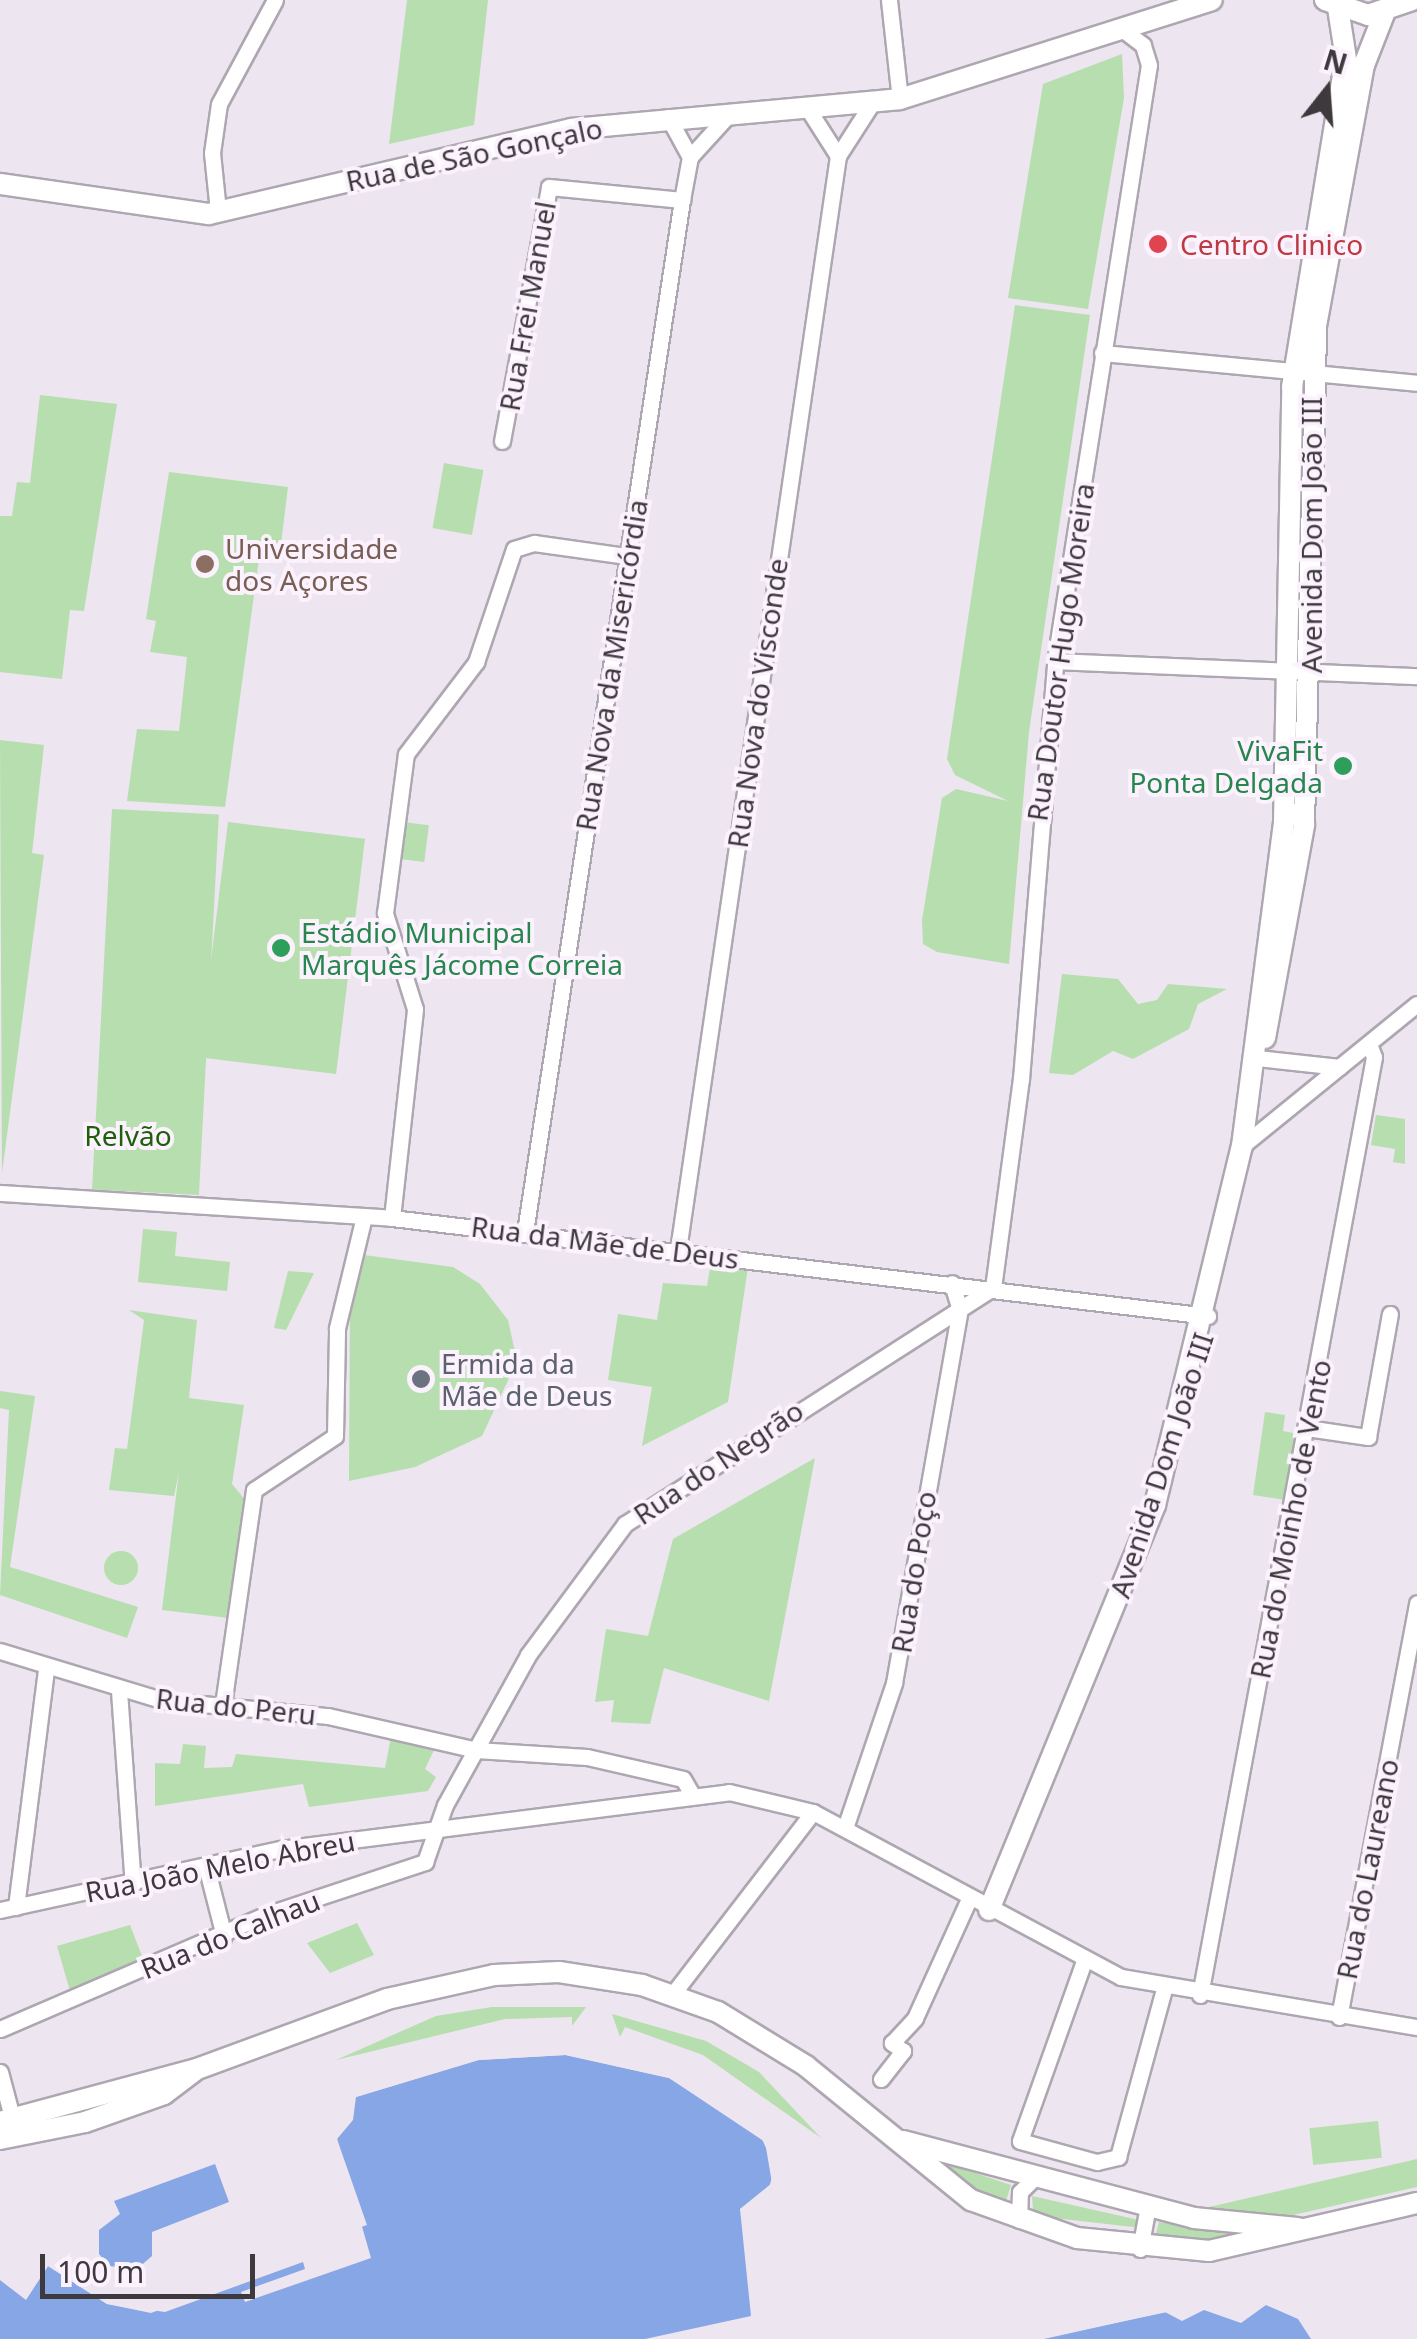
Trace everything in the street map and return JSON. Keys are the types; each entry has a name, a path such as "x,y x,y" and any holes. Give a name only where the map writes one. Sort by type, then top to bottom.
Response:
{"main road":[{"name":"Rua de São Gonçalo","path":"0,184 155,212 218,211 511,141 668,117 900,99 1212,0"},
{"path":"1332,4 1384,14 1412,0"},
{"name":"Rua de São Gonçalo","path":"1122,29 1177,1"},
{"name":"Avenida Dom João III","path":"989,1910 1137,1553 1208,1316 1257,1058 1294,917 1301,671 1302,373 1346,59 1332,4"},
{"name":"Avenida Dom João III","path":"1302,373 1332,222 1384,14"},
{"path":"6,2120 197,2069 387,1998 494,1974 572,1974 672,1995 764,2037 899,2140 928,2172 1019,2220 1140,2250 1243,2247 1300,2228 1417,2203"},
{"path":"9,2139 164,2094 197,2069"},
{"path":"899,2140 1032,2180 1148,2206 1300,2228"}],"street":[{"path":"218,211 212,152 219,104 275,0"},
{"path":"889,0 900,99"},
{"name":"Rua Doutor Hugo Moreira","path":"993,1288 1021,1079 1055,661 1149,65 1122,29"},
{"name":"Rua Nova do Visconde","path":"678,1250 838,156 872,103"},
{"path":"808,109 838,156"},
{"path":"668,117 690,157 730,113"},
{"name":"Rua Nova da Misericórdia","path":"525,1232 690,157"},
{"name":"Rua Frei Manuel","path":"502,440 550,187 682,200"},
{"path":"1102,353 1417,383"},
{"path":"392,1218 415,1009 385,913 406,754 476,662 514,550 534,542 627,556"},
{"path":"1055,661 1417,676"},
{"path":"1242,1146 1417,1004"},
{"name":"Rua do Moinho de Vento","path":"1200,1995 1374,1058 1369,1044"},
{"path":"1257,1058 1340,1067"},
{"name":"Rua da Mãe de Deus","path":"0,1193 392,1218 1208,1316"},
{"path":"223,1705 254,1490 335,1436 337,1328 364,1216"},
{"path":"952,1283 960,1310"},
{"name":"Rua do Negrão","path":"440,1825 528,1655 635,1514 993,1288"},
{"name":"Rua do Poço","path":"845,1828 894,1683 960,1310"},
{"path":"1307,1428 1368,1437 1390,1314"},
{"name":"Rua do Laureano","path":"1339,2017 1417,1603"},
{"name":"Rua do Peru","path":"0,1651 119,1691 328,1716 476,1750 587,1758 683,1779 691,1792"},
{"path":"8,1909 46,1669"},
{"path":"119,1691 133,1884"},
{"path":"691,1792 768,1797 813,1812 1084,1960 1164,1989 1417,2027"},
{"name":"Rua João Melo Abreu","path":"8,1909 206,1866 440,1825 691,1792"},
{"path":"672,1995 813,1812"},
{"name":"Rua do Calhau","path":"0,2028 224,1936 410,1871 425,1862 440,1825"},
{"path":"206,1866 224,1936"},
{"path":"881,2079 903,2051 892,2042 915,2018 969,1899"},
{"path":"1084,1960 1020,2141 1097,2162 1118,2157 1164,1989"},
{"path":"0,2072 6,2120"},
{"path":"1019,2220 1020,2192 1032,2180"},
{"path":"1140,2250 1148,2206"}],"green space":[{"path":"407,0 488,0 474,125 389,144"},
{"path":"1122,54 1124,98 1088,309 1008,298 1043,84"},
{"path":"1015,305 1090,315 1029,732 1009,964 937,952 923,944 922,920 942,798 956,789 1008,801 955,775 947,759"},
{"path":"40,395 117,404 84,611 70,610 62,679 0,672 0,516 12,516 17,482 30,483"},
{"path":"444,463 483,470 472,535 433,528"},
{"path":"169,472 288,487 281,544 260,551 225,807 127,801 137,729 179,731 187,657 150,652 156,621 146,619"},
{"path":"0,740 44,745 32,853 44,855 2,1173"},
{"name":"Relvão","path":"112,809 219,815 199,1195 92,1189"},
{"name":"Estádio Municipal Marquês Jácome Correia","path":"228,822 365,839 336,1074 199,1057"},
{"path":"403,822 429,825 424,862 398,859"},
{"path":"1062,974 1118,979 1138,1004 1157,1000 1168,984 1227,989 1198,1004 1189,1029 1133,1059 1113,1051 1073,1075 1049,1073"},
{"path":"1376,1115 1405,1119 1405,1164 1393,1162 1395,1149 1371,1145"},
{"path":"143,1229 177,1232 175,1256 230,1262 227,1291 138,1282"},
{"path":"364,1255 453,1267 480,1284 508,1320 517,1361 482,1436 415,1467 349,1481 350,1303"},
{"path":"711,1262 748,1267 728,1402 642,1446 652,1387 608,1380 618,1314 657,1320 663,1283 707,1286"},
{"path":"288,1271 314,1273 286,1330 274,1328"},
{"path":"129,1310 197,1320 189,1398 244,1405 232,1484 247,1502 229,1618 162,1610 179,1472 174,1496 109,1490 115,1448 127,1449 144,1320"},
{"path":"0,1391 35,1396 10,1567 138,1607 127,1638 0,1595 9,1410 0,1408"},
{"path":"1265,1412 1285,1415 1283,1431 1298,1434 1286,1500 1253,1495"},
{"path":"815,1458 769,1701 664,1668 650,1724 611,1722 614,1700 595,1702 606,1629 648,1636 673,1539"},
{"path":"121,1551 133,1556 138,1568 133,1580 121,1585 109,1580 104,1568 109,1556"},
{"path":"391,1737 436,1746 425,1769 436,1777 428,1791 309,1807 303,1784 155,1806 155,1763 180,1764 183,1744 206,1746 204,1768 232,1767 236,1754 385,1768"},
{"path":"357,1923 374,1955 330,1973 307,1943"},
{"path":"130,1925 144,1961 70,1991 57,1946"},
{"path":"492,2007 586,2007 572,2026 572,2017 505,2019 336,2060 436,2016"},
{"path":"612,2014 706,2041 759,2072 821,2138 703,2055 625,2027 620,2037"},
{"path":"1378,2121 1382,2158 1313,2165 1309,2128"},
{"path":"1417,2159 1417,2187 1284,2217 1205,2215 1028,2164 1205,2208"},
{"path":"942,2162 1011,2185 1004,2207 942,2174"},
{"path":"1032,2196 1139,2220 1142,2228 1054,2218 1033,2210"},
{"path":"1159,2222 1229,2234 1229,2242 1153,2245"}],"water":[{"path":"566,2055 669,2078 765,2142 772,2183 740,2209 751,2316 645,2339 0,2339 0,2280 26,2299 48,2266 107,2304 165,2312 303,2262 305,2269 241,2292 245,2302 371,2258 337,2139 356,2097 479,2060"},
{"path":"215,2164 229,2202 152,2232 152,2256 137,2269 109,2266 99,2254 99,2230 120,2214 114,2201"},
{"path":"1266,2305 1298,2319 1311,2339 1044,2339 1165,2312 1182,2321 1204,2310 1241,2323"}],"pier":[{"path":"566,2050 671,2075 723,2101 764,2132 778,2157 779,2176 766,2200 745,2212 751,2244 740,2209 768,2191 775,2167 760,2135 669,2078 565,2055 478,2060 356,2097 353,2120 337,2139 367,2225 361,2227 332,2139 352,2093 478,2055"},
{"path":"301,2257 151,2313 107,2304 48,2266 26,2300 0,2280 25,2293 49,2261 109,2300 151,2308"},
{"path":"1164,2307 1172,2311 1039,2339 1043,2334"}],"place":[{"name":"Centro Clinico","path":"1158,244"},
{"name":"Universidade dos Açores","path":"205,564"},
{"name":"VivaFit Ponta Delgada","path":"1343,766"},
{"name":"Estádio Municipal Marquês Jácome Correia","path":"281,948"},
{"name":"Ermida da Mãe de Deus","path":"421,1379"}]}
